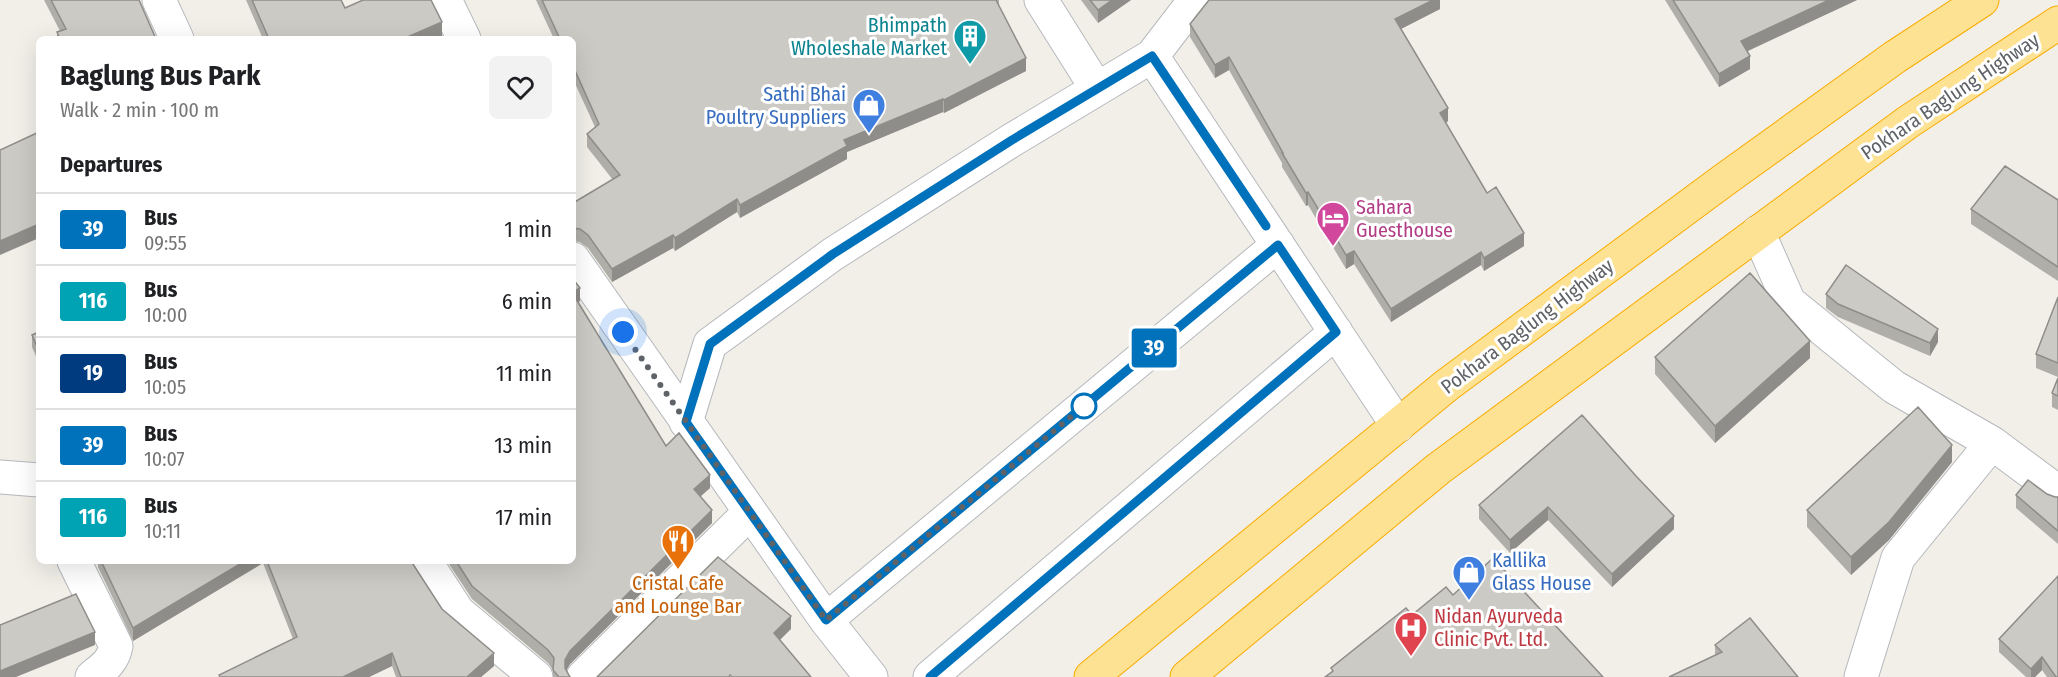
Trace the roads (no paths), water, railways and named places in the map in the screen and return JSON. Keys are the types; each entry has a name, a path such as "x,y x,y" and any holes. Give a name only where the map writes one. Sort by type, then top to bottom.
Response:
{"highway":[{"name":"Pokhara Baglung Highway","path":"1091,677 1448,385 1724,180 1895,57 1982,0"},
{"name":"Pokhara Baglung Highway","path":"1187,677 1438,469 1908,122 2058,23"}],"street":[{"path":"159,0 176,36"},
{"path":"445,0 463,36"},
{"path":"1041,0 1097,89"},
{"path":"686,422 710,344 833,254 1012,140 1152,56 1195,0"},
{"path":"1152,56 1398,426"},
{"path":"1758,232 1789,302 1894,387 1992,443 2058,492"},
{"path":"826,620 1278,245"},
{"path":"576,263 826,620 871,677"},
{"path":"930,677 1336,332"},
{"path":"1861,677 1898,558 1992,443"},
{"path":"0,477 36,483"},
{"path":"583,677 750,512"},
{"path":"75,564 116,646 109,664 92,677"},
{"path":"427,564 458,612 536,677"}],"place":[{"name":"Bhimpath Wholeshale Market","path":"970,65"},
{"name":"Sathi Bhai Poultry Suppliers","path":"869,134"},
{"name":"Sahara Guesthouse","path":"1333,247"},
{"name":"Cristal Cafe and Lounge Bar","path":"678,570"},
{"name":"Kallika Glass House","path":"1469,601"},
{"name":"Nidan Ayurveda Clinic Pvt. Ltd.","path":"1411,657"}]}
